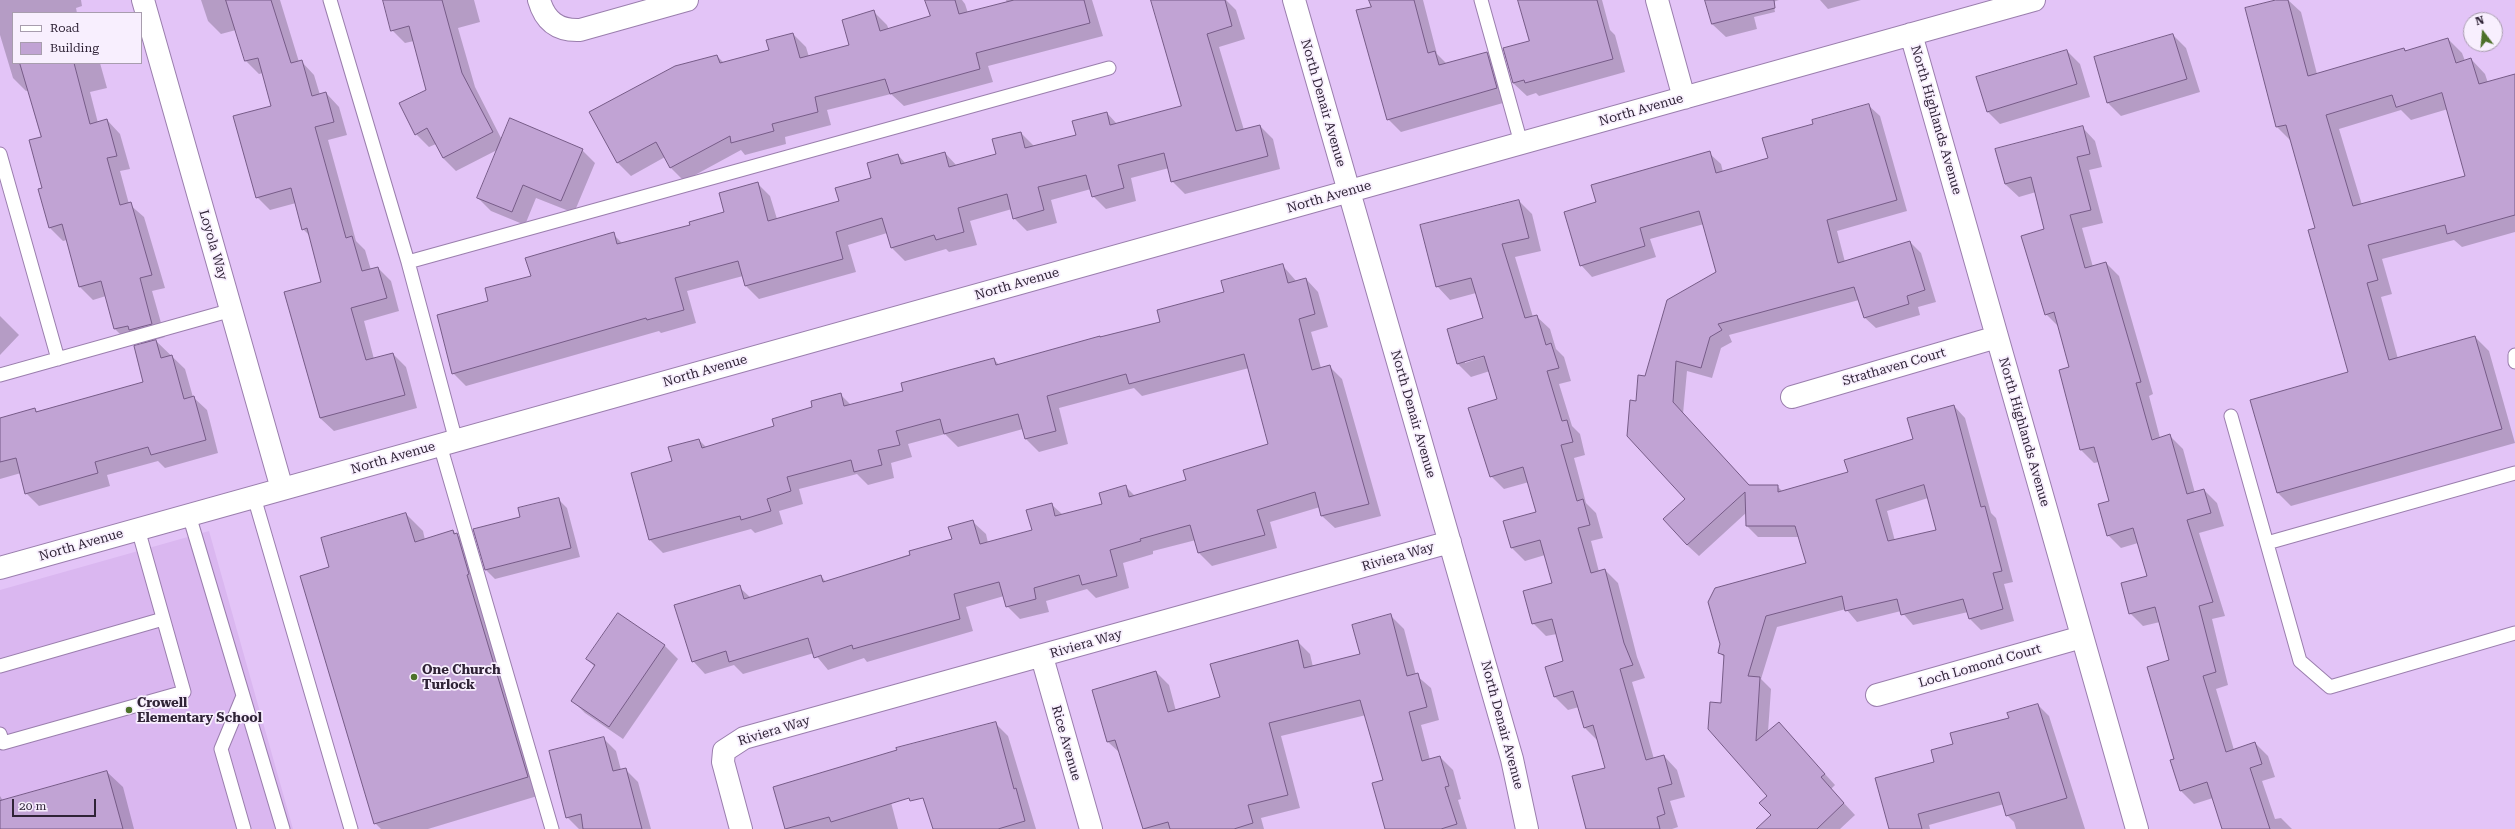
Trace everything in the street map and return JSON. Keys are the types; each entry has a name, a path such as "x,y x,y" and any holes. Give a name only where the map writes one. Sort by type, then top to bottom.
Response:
{"street":[{"name":"Loyola Way","path":"143,0 282,489"},
{"path":"539,0 547,18 556,26 569,30 580,30 687,0"},
{"name":"North Denair Avenue","path":"1294,0 1512,759 1527,829"},
{"path":"1656,0 1684,98"},
{"name":"North Avenue","path":"0,568 2034,0"},
{"name":"North Highlands Avenue","path":"1912,34 2137,829"},
{"name":"Strathaven Court","path":"1792,397 1997,338"},
{"name":"Riviera Way","path":"741,829 723,762 724,751 744,738 1042,657 1450,542"},
{"name":"Loch Lomond Court","path":"1878,695 2082,638"},
{"name":"Rice Avenue","path":"1042,657 1091,829"}],"lane":[{"path":"330,0 408,262 448,443 552,829"},
{"path":"1481,0 1521,143"},
{"path":"408,262 1109,68"},
{"path":"0,154 58,359"},
{"path":"0,375 232,310"},
{"path":"2515,355 2515,362"},
{"path":"2231,416 2300,661 2330,687 2515,633"},
{"path":"2267,543 2515,473"},
{"path":"254,497 351,829"},
{"path":"189,515 283,829"},
{"path":"0,734 2,743 184,692 138,529"},
{"path":"0,666 163,619"},
{"path":"243,696 221,749 244,829"}],"shaded area":[{"name":"Crowell Elementary School","path":"209,531 293,829 0,829 0,590"}],"building":[{"path":"226,0 271,0 291,63 302,60 312,96 326,92 334,122 315,127 346,238 352,236 362,271 378,267 387,298 351,308 366,360 393,353 405,395 320,418 284,292 321,282 307,228 302,230 291,188 256,198 233,116 271,106 258,58 245,61"},
{"path":"383,0 442,0 462,73 493,132 443,158 427,128 415,135 399,103 426,90 409,26 391,31"},
{"path":"925,0 955,0 959,14 1014,0 1084,0 1090,23 976,53 980,69 890,94 885,79 815,97 818,112 772,124 774,131 731,143 730,136 670,168 656,142 617,163 589,112 675,66 717,55 720,63 769,50 766,40 793,33 800,58 849,45 842,20 874,10 880,31 930,16"},
{"path":"1151,0 1225,0 1232,26 1207,34 1236,131 1260,125 1268,156 1171,182 1164,153 1118,165 1124,188 1092,197 1086,175 1038,187 1044,210 1013,219 1007,194 958,208 964,232 936,240 934,235 891,248 882,218 836,232 843,259 745,286 738,261 675,278 684,310 647,320 646,318 452,374 437,315 488,301 485,288 531,276 525,258 614,232 617,244 690,225 689,222 724,212 719,193 758,182 768,221 839,201 835,188 871,178 867,163 898,154 901,164 945,152 949,167 996,154 992,139 1021,132 1025,148 1076,135 1072,121 1107,112 1110,125 1181,106"},
{"path":"1369,0 1414,0 1428,53 1435,51 1439,65 1487,52 1497,88 1387,120 1356,10 1371,7"},
{"path":"1518,0 1597,0 1613,59 1525,83 1524,80 1513,83 1503,48 1529,41"},
{"path":"1705,0 1774,0 1775,8 1712,24"},
{"path":"2276,0 2288,0 2308,76 2404,48 2405,51 2448,38 2456,63 2471,58 2479,84 2515,74 2515,215 2447,234 2445,225 2368,245 2378,280 2367,283 2389,360 2475,336 2502,429 2277,493 2250,400 2348,372 2308,230 2315,228 2286,125 2276,127 2245,8","holes":["2442,93 2465,176 2353,206 2326,115 2392,95 2396,107"]},
{"path":"2173,34 2187,79 2107,103 2094,57"},
{"path":"2067,50 2077,84 1987,112 1976,77"},
{"path":"20,64 74,64 90,124 107,119 117,156 107,158 120,205 131,202 152,275 140,278 152,324 129,330 128,326 114,329 101,281 79,287 62,224 49,228 38,189 42,188 29,140 41,137"},
{"path":"1869,104 1897,200 1827,220 1838,263 1910,241 1925,290 1907,296 1909,304 1864,318 1854,287 1718,324 1722,330 1710,337 1701,368 1676,361 1673,402 1749,485 1778,485 1778,492 1848,472 1844,460 1913,439 1907,418 1954,405 1981,507 1985,506 2002,571 1993,573 2003,609 1969,619 1963,599 1901,615 1897,599 1845,611 1842,596 1766,616 1748,676 1760,677 1756,741 1779,722 1825,774 1821,777 1844,803 1817,829 1756,829 1771,815 1759,803 1767,796 1708,729 1710,702 1721,703 1724,655 1718,653 1720,644 1708,602 1715,588 1806,563 1795,526 1746,526 1745,492 1687,545 1663,519 1685,499 1627,436 1630,400 1636,401 1638,375 1645,376 1667,300 1716,272 1699,211 1640,228 1645,246 1580,266 1564,212 1596,202 1591,185 1710,151 1716,173 1768,158 1762,138 1813,124 1812,120","holes":["1924,485 1936,530 1888,541 1876,500"]},
{"path":"510,118 583,149 561,201 523,185 512,212 477,198"},
{"path":"2083,126 2090,154 2077,157 2091,210 2070,215 2085,268 2106,262 2141,382 2136,383 2152,440 2170,434 2187,494 2204,489 2211,513 2187,520 2213,602 2199,606 2216,672 2203,676 2226,752 2255,742 2262,764 2250,768 2270,829 2222,829 2207,782 2180,791 2170,760 2174,759 2147,667 2169,660 2155,607 2129,614 2121,583 2147,576 2133,528 2107,536 2098,504 2109,501 2094,447 2080,450 2059,370 2069,367 2054,312 2045,315 2021,236 2044,229 2031,177 2005,184 1995,149"},
{"path":"1519,200 1529,238 1502,244 1525,318 1537,315 1546,345 1551,343 1559,368 1547,371 1562,421 1567,420 1573,442 1561,445 1577,501 1583,499 1590,525 1578,528 1591,573 1605,569 1624,643 1633,665 1620,669 1646,760 1664,755 1672,784 1658,788 1665,814 1657,817 1660,829 1586,829 1572,776 1605,768 1593,725 1584,728 1573,691 1554,697 1545,667 1563,661 1552,619 1532,624 1523,591 1552,583 1540,540 1511,548 1503,521 1536,512 1523,467 1490,477 1468,408 1497,399 1484,356 1457,364 1447,329 1483,318 1471,278 1436,287 1420,225"},
{"path":"1283,264 1288,283 1306,278 1315,314 1299,319 1312,370 1330,365 1369,504 1321,516 1315,492 1257,510 1265,535 1198,553 1190,525 1140,539 1141,541 1110,550 1117,576 1082,585 1079,575 1034,588 1036,599 1006,607 999,582 954,594 960,619 853,649 852,645 814,658 808,638 729,662 726,651 692,662 674,605 740,585 744,599 821,575 823,582 910,555 909,551 952,539 948,527 973,520 980,544 1032,530 1026,510 1052,503 1055,516 1102,504 1099,493 1126,485 1129,497 1186,480 1183,470 1268,444 1244,354 1129,384 1126,374 1047,396 1056,431 1025,439 1018,414 944,434 940,419 896,431 900,445 878,450 882,465 854,472 851,460 787,477 791,491 767,499 771,511 741,520 740,516 649,540 631,473 672,461 668,447 699,439 702,448 774,426 772,419 812,407 811,401 841,393 844,406 903,391 901,383 994,358 996,365 1100,336 1160,322 1157,310 1224,292 1221,281"},
{"path":"156,340 161,358 172,355 184,399 194,396 206,440 151,455 148,447 95,462 98,473 25,494 16,458 0,462 0,418 35,408 36,412 143,382 134,346"},
{"path":"559,498 571,548 485,570 473,529 520,517 518,508"},
{"name":"One Church Turlock","path":"406,513 415,542 453,530 454,534 457,533 469,574 467,575 528,777 374,824 300,576 329,567 321,538"},
{"path":"618,613 665,645 609,727 571,701 595,665 586,659"},
{"path":"1391,614 1407,676 1418,673 1427,707 1409,712 1422,761 1440,756 1449,786 1445,787 1457,824 1441,829 1385,829 1372,783 1383,780 1360,700 1269,723 1288,795 1248,805 1253,823 1234,829 1170,829 1168,822 1143,829 1115,740 1107,742 1092,690 1156,671 1168,712 1220,697 1210,664 1298,640 1304,668 1360,654 1352,625"},
{"path":"2038,704 2067,798 2006,816 1999,792 1918,814 1922,829 1889,829 1875,778 1934,762 1931,750 1953,744 1950,733 2009,718 2007,713"},
{"path":"996,722 1014,789 1016,788 1025,821 998,829 933,829 923,798 910,801 909,798 831,822 829,817 785,829 773,787 897,750 896,748"},
{"path":"604,737 613,771 626,768 642,829 583,829 581,814 566,818 549,751"},
{"path":"107,771 123,829 0,829 0,801"}],"place":[{"name":"One Church Turlock","path":"414,677"},
{"name":"Crowell Elementary School","path":"129,710"}]}
